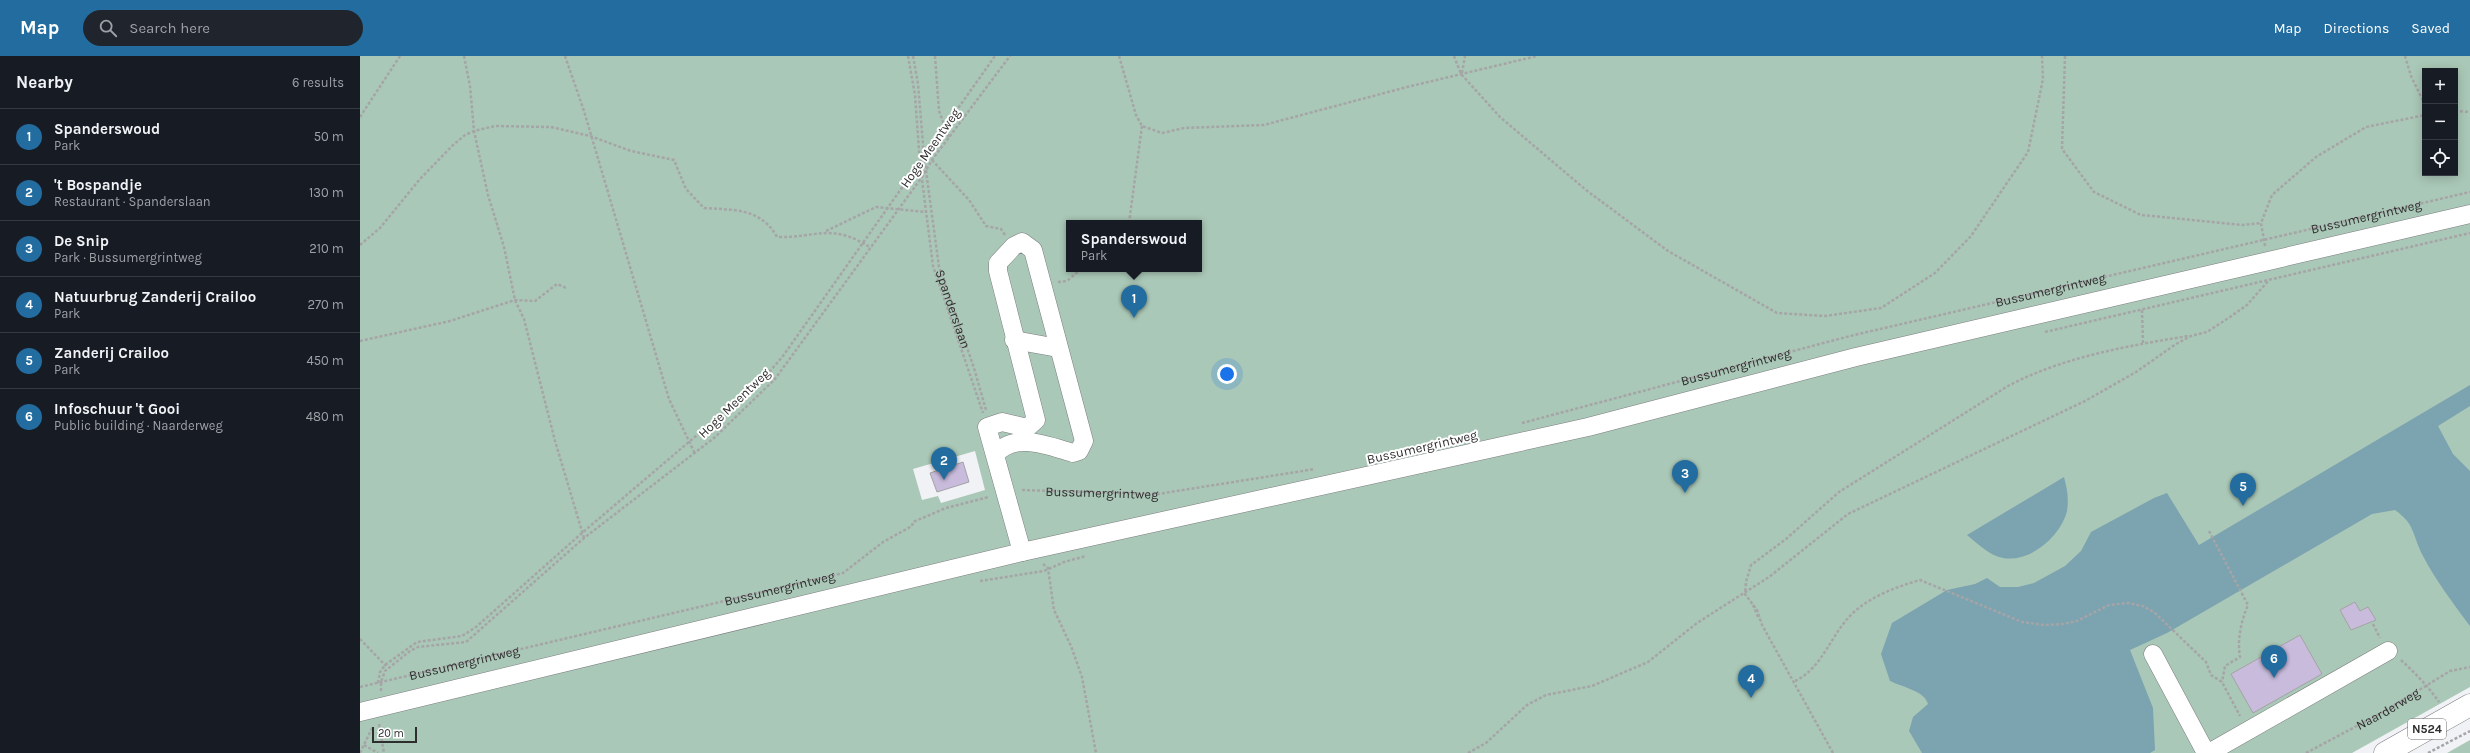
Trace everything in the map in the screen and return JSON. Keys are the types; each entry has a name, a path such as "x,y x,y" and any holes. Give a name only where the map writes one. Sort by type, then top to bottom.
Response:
{"main road":[{"name":"N524","path":"2384,753 2470,705"}],"street":[{"name":"Bussumergrintweg","path":"360,712 1022,552 1588,428 1856,357 2470,214"},
{"path":"995,455 1002,446 1010,443 1035,442 1073,453 1082,447 1084,441 1033,250 1022,242 1014,246 998,263 998,271 1014,340 1036,420 1027,428 1002,422 989,426 995,455 1022,552"},
{"path":"1014,340 1058,348"},
{"path":"2213,753 2214,750 2246,730 2388,651"},
{"path":"2152,654 2206,753"}],"path":[{"path":"360,117 400,56"},
{"path":"464,56 470,86 474,131 515,300 524,319 555,442 584,538"},
{"path":"565,56 669,400 695,454"},
{"path":"908,56 915,95 920,164 933,266 989,426"},
{"name":"Spanderslaan","path":"913,56 918,84 924,156 939,267 974,368 989,426"},
{"path":"935,56 939,111 949,138"},
{"path":"378,683 380,672 385,665 417,642 462,636 476,627 582,532 764,378 783,356 995,56"},
{"name":"Hoge Meentweg","path":"385,665 389,668 418,647 466,642 483,629 584,538 695,454 775,379 922,177 932,160 1010,56"},
{"path":"1119,56 1136,115 1142,126 1129,220"},
{"path":"1454,56 1461,74 1500,117 1586,190 1668,251 1777,313 1825,316 1881,308 1935,273 1971,236 2028,152 2043,79 2042,56"},
{"path":"1461,74 1465,56"},
{"path":"1142,126 1162,133 1184,128 1264,125 1537,56"},
{"path":"2065,56 2062,149 2094,192 2141,215 2183,217 2243,225 2261,223"},
{"path":"2405,56 2411,76 2425,104"},
{"path":"2458,111 2470,112"},
{"path":"2265,241 2261,223 2272,195 2316,157 2366,127 2422,116"},
{"path":"360,244 380,228 420,179 452,146 465,135 474,131 495,126 551,127 590,136 631,151 674,160 686,189 704,208 742,210 770,223 777,237 792,237 826,231 876,207 926,212"},
{"path":"932,160 969,200 986,226 1000,229 1014,246"},
{"name":"Bussumergrintweg","path":"1515,425 1850,336 2265,241 2470,192"},
{"path":"826,231 854,237 871,248"},
{"path":"1041,283 1067,281 1078,272"},
{"path":"1833,753 1795,681 1745,594 1746,582 1751,565 1786,539 1839,492 2008,386 2030,374 2124,346 2191,336 2207,332 2246,305 2270,280"},
{"path":"360,342 450,321 515,300 535,301 558,284 566,288"},
{"path":"2142,310 2143,343"},
{"path":"1468,753 1486,743 1527,705 1546,695 1592,686 1648,662 1697,623 1745,594 1769,577 1848,514 2085,401 2136,372 2176,344 2191,336"},
{"name":"Bussumergrintweg","path":"360,687 843,573 883,542 912,526 913,522 946,508 1005,492 1021,490 1158,494 1323,468"},
{"path":"2209,531 2248,605 2244,615 2238,645 2240,657 2225,666 2222,682"},
{"path":"1048,568 1054,610 1071,646 1082,677 1096,753"},
{"path":"1795,681 1806,676 1814,668 1822,653 1853,613 1872,599 1920,580 2022,622 2044,625 2063,624 2077,621 2109,605 2128,603 2143,606 2156,614 2175,634 2206,662 2211,675 2222,682 2246,730"},
{"path":"2373,624 2388,651 2428,685 2448,717"},
{"path":"360,639 385,665"},
{"name":"Naarderweg","path":"2306,753 2450,672 2470,667"},
{"path":"378,720 384,753"},
{"path":"2428,753 2470,731"},
{"path":"360,753 364,745 378,753"}],"green space":[{"path":"360,56 2470,56 2470,687 2352,753 360,753","holes":["975,451 985,490 941,503 938,496 922,500 913,469"]},
{"path":"2470,740 2470,753 2447,753"}],"water":[{"path":"2470,385 2470,406 2438,426 2453,454 2470,471 2470,626 2433,574 2423,556 2413,531 2402,515 2395,510 2372,514 2167,633 2130,650 2153,708 2155,750 2150,753 1922,753 1909,731 1913,717 1928,704 1926,700 1918,693 1890,681 1881,654 1892,623 1947,590 1975,584 1987,578 2000,587 2018,587 2034,583 2065,566 2081,551 2091,532 2154,498 2167,493 2199,545"},
{"path":"2064,477 2068,502 2064,520 2051,538 2034,552 2013,558 1998,557 1984,549 1967,535"}],"building":[{"path":"963,462 969,482 937,492 930,473"},
{"path":"2355,602 2360,611 2368,607 2376,620 2351,630 2340,610"},
{"path":"2300,635 2322,674 2253,713 2231,674"}],"place":[{"name":"Spanderswoud","path":"1134,318"},
{"name":"'t Bospandje","path":"944,480"},
{"name":"De Snip","path":"1685,493"},
{"name":"Zanderij Crailoo","path":"2243,506"},
{"name":"Infoschuur 't Gooi","path":"2274,678"},
{"name":"Natuurbrug Zanderij Crailoo","path":"1751,698"}]}
